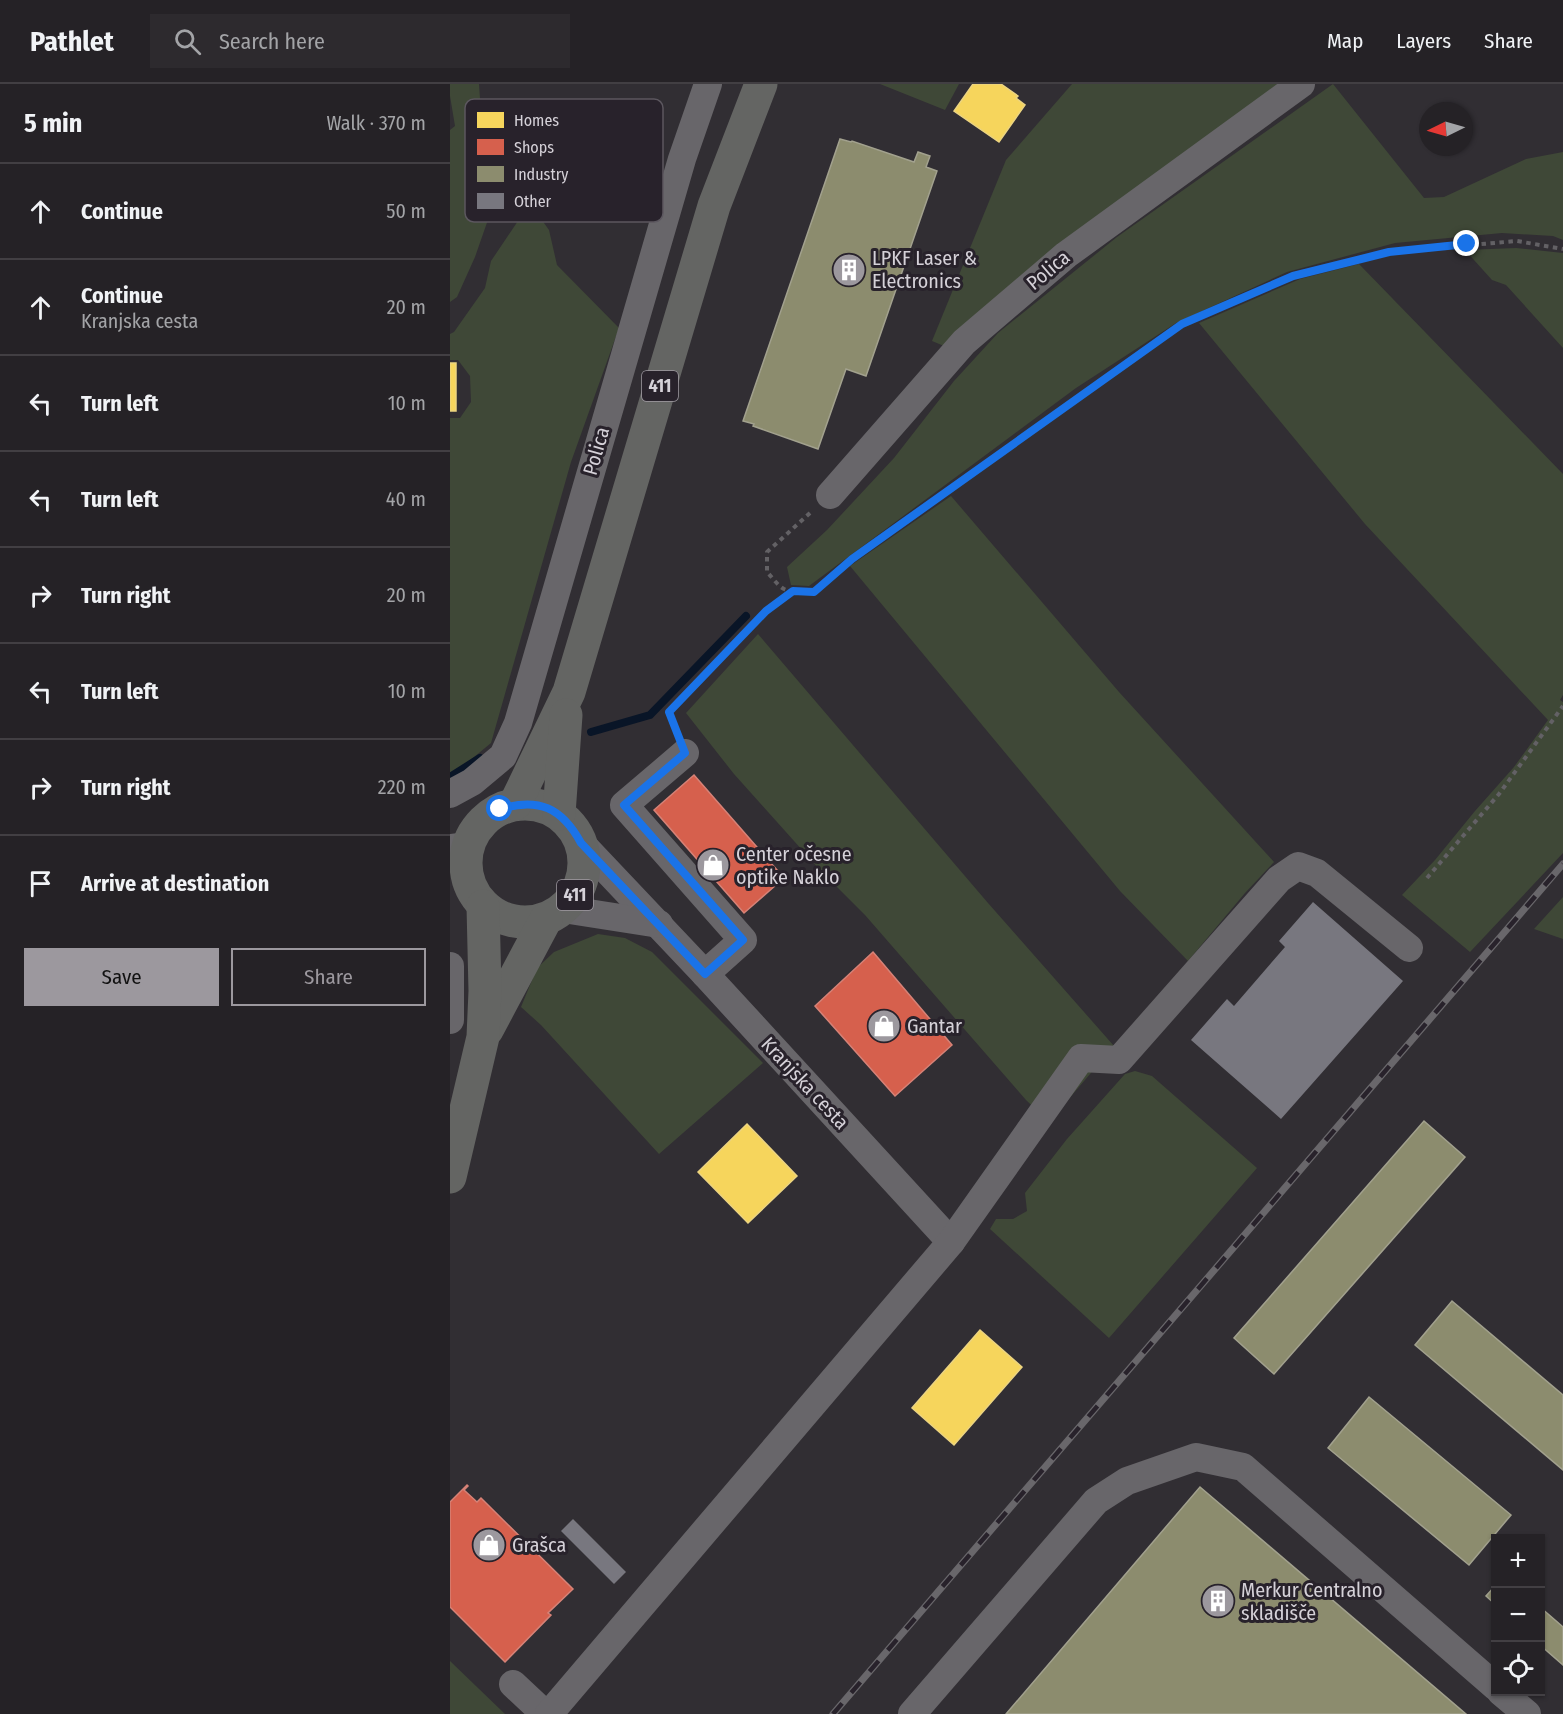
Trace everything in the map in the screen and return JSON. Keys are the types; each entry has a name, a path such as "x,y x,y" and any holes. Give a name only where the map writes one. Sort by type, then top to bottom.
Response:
{"main road":[{"name":"411","path":"554,914 530,923 513,922 496,916 483,906 473,893 459,847 485,818 500,809 515,804 568,692 714,206 761,84"},
{"name":"411","path":"559,814 568,692"},
{"path":"515,804 538,805 559,814 572,827 581,843"},
{"name":"411","path":"483,1037 554,914 580,886 584,872 581,843"},
{"name":"411","path":"450,1177 483,1037 485,991 483,906"}],"street":[{"name":"Polica","path":"450,794 472,782 503,756 518,723 682,159 708,84"},
{"name":"Polica","path":"830,495 964,342 1066,255 1301,84"},
{"path":"685,753 624,805 743,940 705,974"},
{"name":"Kranjska cesta","path":"581,843 705,974 951,1242"},
{"path":"513,1684 547,1714 951,1242 1082,1058 1119,1060 1279,879 1298,866 1317,873 1409,948"},
{"path":"554,914 658,924"},
{"path":"450,966 450,1020"},
{"path":"912,1714 1096,1501 1127,1481 1196,1457 1243,1467 1491,1683"},
{"path":"1506,1696 1527,1714"}],"path":[{"path":"830,495 767,552 767,572 782,588 814,592 852,559 1182,324 1293,276 1389,252 1517,241 1563,249"},
{"path":"685,753 669,712 766,611 793,591"},
{"path":"1426,878 1499,794 1563,706"}],"green space":[{"path":"450,84 479,84 480,99 465,99 465,222 487,222 457,297 450,302 450,130 455,126"},
{"path":"880,84 959,84 945,110"},
{"path":"1072,84 1279,84 944,346 932,341 1006,160"},
{"path":"1333,84 1424,198 1444,197 1526,159 1563,152 1563,240 1553,236 1502,233 1395,243 1287,272 1176,323 1076,388 809,586 791,585 787,567 827,530 894,458 954,381 998,333 1117,237"},
{"path":"517,222 543,222 549,230 557,265 619,328 571,462 491,743 450,777 450,418 460,418 471,402 470,376 458,360 450,360 450,334 454,332 485,288 491,261"},
{"path":"1516,248 1563,253 1563,348 1506,285 1492,280 1465,250"},
{"path":"1359,264 1563,474 1563,695 1560,700 1563,702 1563,853 1470,952 1402,895 1514,767 1548,720 1365,524 1199,323 1300,279"},
{"path":"951,496 1119,692 1274,862 1188,961 1120,891 850,566"},
{"path":"758,634 988,903 1114,1046 1049,1122 1026,1100 865,915 820,870 734,774 686,713"},
{"path":"1563,897 1563,939 1534,929"},
{"path":"598,934 625,938 652,952 763,1063 659,1154 541,1025 521,1007 537,968 554,952"},
{"path":"1135,1071 1152,1076 1257,1168 1109,1338 990,1229 996,1219 1013,1219 1027,1211 1025,1193 1067,1139 1125,1074"},
{"path":"450,1661 505,1714 450,1714"}],"building: Homes":[{"path":"973,84 1001,84 1018,96 1016,98 1025,105 999,142 954,111"},
{"path":"450,363 456,363 456,411 450,411"},
{"path":"747,1124 797,1176 748,1223 698,1172"},
{"path":"980,1330 1022,1367 954,1445 912,1408"}],"building: Shops":[{"path":"694,775 784,878 744,913 654,810"},
{"name":"Gantar","path":"873,952 952,1045 895,1096 815,1006"},
{"name":"Grašca","path":"467,1485 464,1490 477,1502 481,1498 573,1589 548,1613 551,1615 505,1662 450,1607 450,1502"}],"building: Industry":[{"name":"LPKF Laser & Electronics","path":"840,139 914,162 918,152 930,156 926,167 937,171 866,376 846,369 818,449 743,421"},
{"path":"1424,1121 1465,1157 1274,1374 1234,1338"},
{"path":"1452,1301 1563,1395 1563,1470 1415,1345"},
{"path":"1369,1397 1511,1515 1495,1534 1491,1534 1491,1539 1469,1565 1328,1448"},
{"name":"Merkur Centralno skladišče","path":"1200,1487 1466,1714 1006,1714"},
{"path":"1491,1590 1491,1600 1486,1596"},
{"path":"1545,1611 1563,1627 1563,1665 1545,1649"}],"building: Other":[{"path":"1313,902 1403,981 1281,1119 1191,1040 1227,999 1234,1006 1285,947 1279,941"},
{"path":"573,1519 626,1572 614,1584 561,1531"}],"waterway":[{"path":"591,732 650,715 746,616"},
{"path":"450,777 480,758"}],"railway":[{"path":"833,1714 1563,864"}],"place":[{"name":"LPKF Laser & Electronics","path":"849,270"},
{"name":"Center očesne optike Naklo","path":"713,865"},
{"name":"Gantar","path":"884,1026"},
{"name":"Grašca","path":"489,1545"},
{"name":"Merkur Centralno skladišče","path":"1218,1601"}],"route":[{"path":"500,809 515,804 538,805 559,814 572,827 581,843 705,974 743,940 624,805 685,753 669,712 766,611 793,591 814,592 852,559 1182,324 1293,276 1389,252 1467,244"}]}
